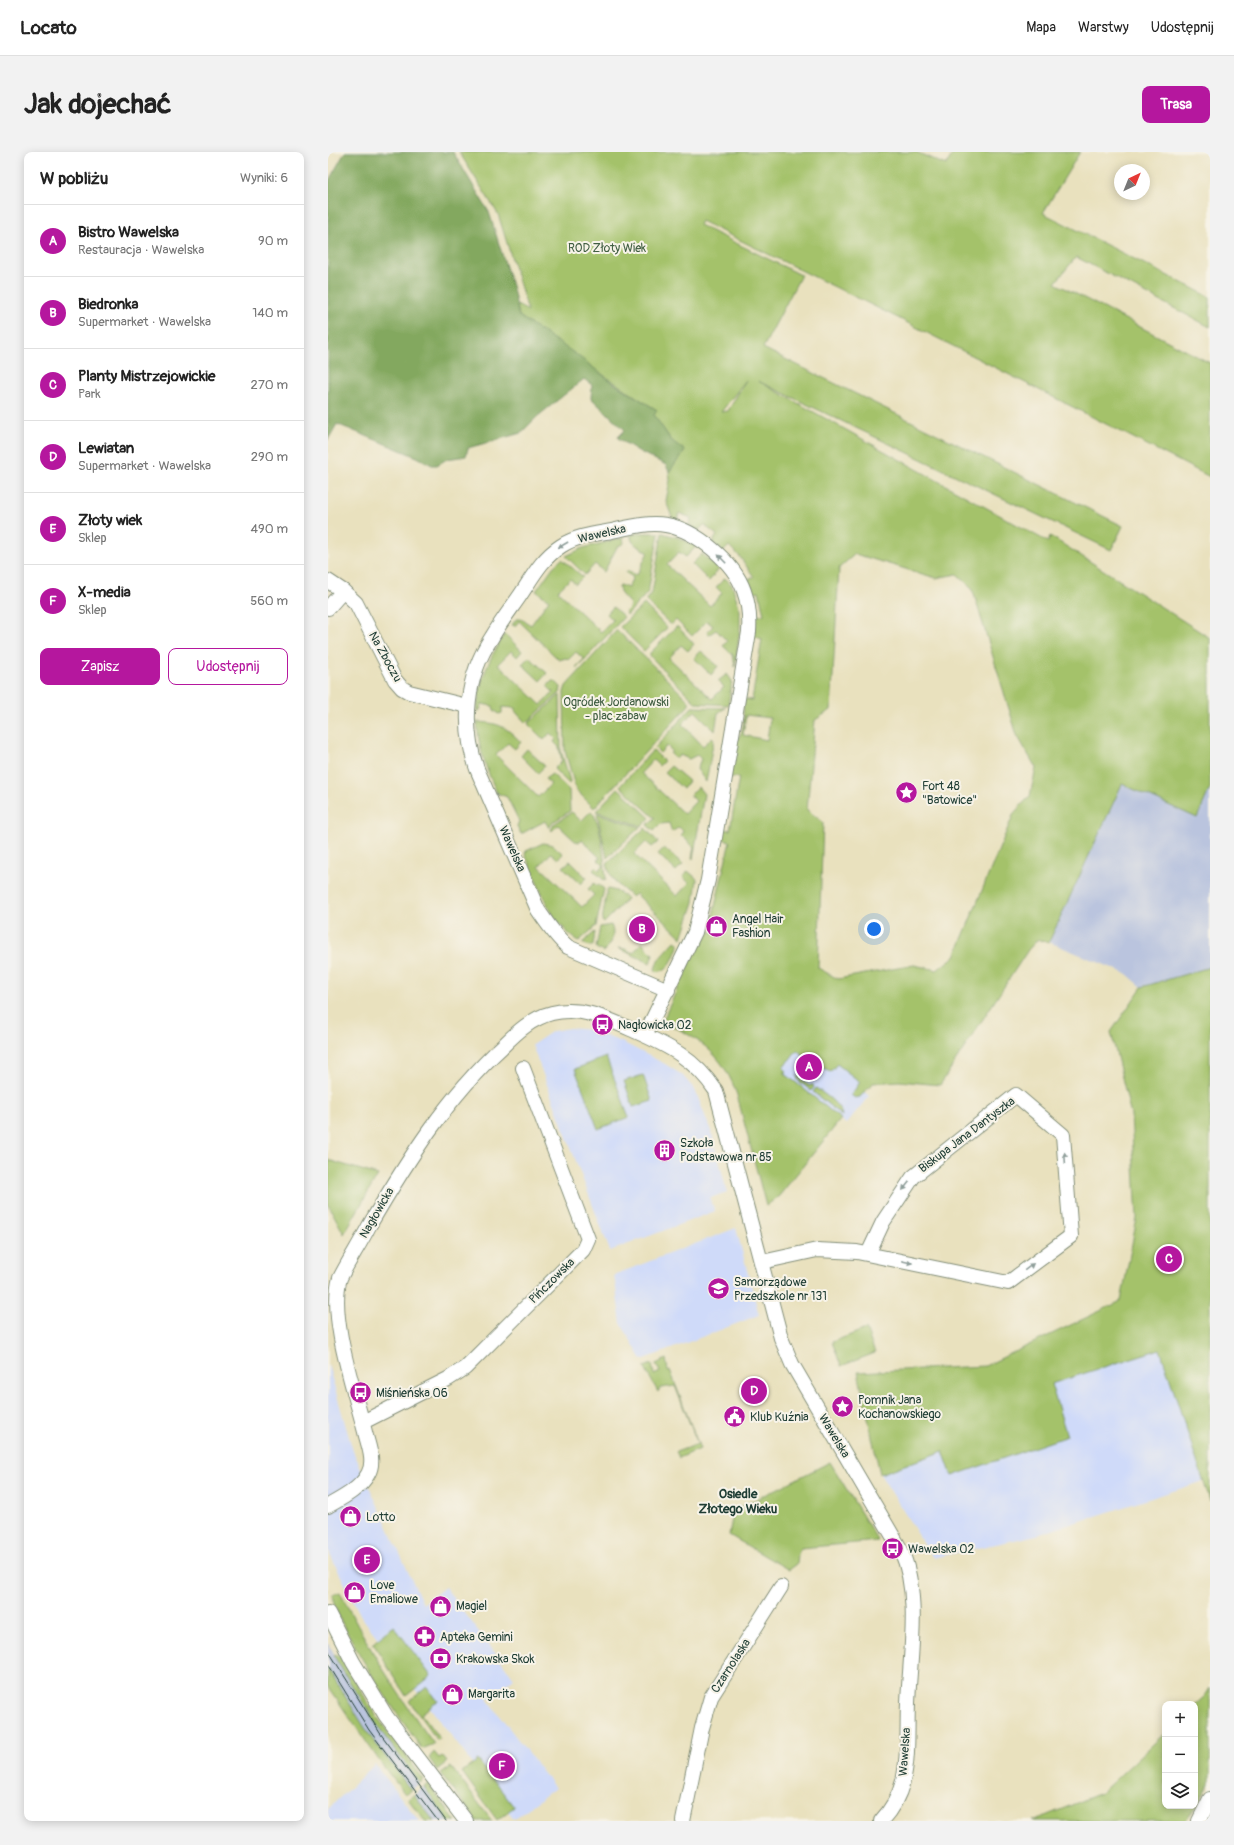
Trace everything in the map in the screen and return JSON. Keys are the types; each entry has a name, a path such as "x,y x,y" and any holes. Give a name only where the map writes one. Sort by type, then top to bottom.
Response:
{"street":[{"name":"Wawelska","path":"645,1035 668,990 695,932 708,880 749,632 750,610 744,590 732,570 702,541 674,527 650,524 589,535 561,546 540,565 526,584 481,656 467,706 467,733 476,770 538,910 548,925 568,947 668,990"},
{"name":"Na Zboczu","path":"328,580 356,603 395,680 402,688 409,692 467,706"},
{"path":"328,608 343,591"},
{"name":"Nagłowicka","path":"328,1506 348,1494 368,1474 372,1464 363,1422 334,1314 336,1292 346,1267 391,1188 431,1126 462,1086 478,1068 528,1024 551,1014 565,1012 595,1014 609,1019"},
{"name":"Wawelska","path":"609,1019 679,1052 694,1063 707,1076 716,1091 780,1332 792,1364 901,1550 909,1571 912,1600 912,1628 904,1771 896,1802 882,1821"},
{"name":"Pińczowska","path":"363,1422 448,1379 465,1368 583,1250 588,1239 523,1068"},
{"name":"Biskupa Jana Dantyszka","path":"762,1262 818,1250 833,1249 868,1254 1008,1283 1071,1236 1063,1135 1016,1095 913,1177 883,1222 868,1254"},
{"name":"Czarnolaska","path":"683,1821 702,1728 711,1697 781,1587"},
{"path":"328,1613 353,1662 386,1716 466,1821"},
{"path":"1199,1821 1210,1799"}],"shaded area":[{"path":"1122,784 1197,817 1210,788 1210,967 1142,987 1127,974 1049,942"},
{"path":"570,1028 590,1030 624,1043 665,1064 682,1075 695,1090 712,1134 727,1192 710,1198 715,1211 610,1251 532,1045 553,1031"},
{"path":"789,1048 836,1056 873,1083 865,1092 869,1096 846,1124 783,1072 779,1061"},
{"path":"736,1228 759,1315 642,1360 621,1323 614,1275"},
{"path":"1160,1349 1204,1481 1037,1535 933,1558 880,1474 943,1451 952,1476 1067,1436 1050,1384"},
{"path":"328,1365 353,1451 423,1604 445,1587 514,1678 487,1699 555,1788 514,1819 361,1616 328,1551"},
{"path":"328,1643 366,1709 420,1783 411,1790 370,1736 328,1669"},
{"path":"375,1764 419,1821 328,1821 328,1809"},
{"path":"424,1787 449,1821 434,1821 414,1795"}],"green space":[{"path":"345,152 453,152 489,212 513,289 519,316 577,355 613,383 657,410 654,415 671,440 685,451 669,472 666,465 640,452 619,439 618,437 625,430 591,398 592,385 584,379 538,416 521,433 468,448 466,456 447,459 437,465 432,465 417,457 337,424 328,440 328,182"},
{"name":"ROD Złoty Wiek","path":"459,152 916,152 946,165 954,152 1080,152 1043,213 1210,297 1210,327 1076,257 1055,283 1210,363 1210,477 900,319 701,221 699,225 801,275 763,348 1123,526 1111,550 758,381 1048,542 1050,536 1210,638 1210,788 1197,818 1122,784 1049,942 1048,943 1038,939 1028,950 940,1085 899,1081 873,1083 860,1097 855,1098 851,1095 860,1082 837,1064 830,1072 817,1064 815,1066 797,1050 783,1068 787,1072 783,1072 841,1119 779,1196 766,1206 732,1081 710,1051 701,1043 679,1029 666,1023 664,1018 692,956 692,949 703,921 711,923 709,931 716,933 719,924 704,919 705,917 712,919 730,841 720,838 721,829 730,830 739,777 730,777 737,739 743,725 744,699 752,700 762,639 753,636 756,618 758,615 764,615 759,591 753,593 750,591 746,581 754,577 740,557 729,546 723,552 714,543 717,535 704,525 697,530 689,524 691,518 679,513 677,521 673,520 666,501 670,480 669,472 685,451 671,440 654,415 657,410 519,316 517,305 528,311 498,214","holes":["746,380 728,411 721,412","855,554 936,578 957,574 972,588 1017,735 1036,768 1030,796 1014,813 955,956 937,970 914,965 838,979 818,968 823,822 807,810 815,720 831,710 839,568","746,715 770,718 767,740 743,735"]},
{"path":"641,533 659,533 648,592 627,615 625,612 629,608 630,604 621,594 619,588 620,585 628,588 633,577 626,573 627,571 637,575 648,552 632,541 631,535"},
{"path":"662,533 680,538 695,546 695,548 686,557 679,552 667,565 710,606 722,593 716,587 725,578 732,585 740,610 740,628 735,667 733,655 723,646 727,641 716,630 708,635 707,632 713,626 707,621 692,636 676,620 671,625 646,601 652,593"},
{"path":"623,538 624,543 617,547 604,572 595,564 585,575 566,556 583,548"},
{"path":"702,554 719,569 709,581 692,564"},
{"path":"562,559 583,577 576,584 570,579 558,591 601,632 613,620 607,614 613,607 624,617 577,668 576,667 584,659 576,652 568,660 566,658 559,660 519,621 515,626 512,625 516,619 521,619 531,625 549,600 536,591 553,567"},
{"path":"644,604 667,628 644,651 620,627"},
{"path":"676,627 678,627 694,644 688,651 681,645 669,658 712,699 724,687 718,681 727,674 732,681 728,705 696,703 650,656 650,653"},
{"name":"Ogródek Jordanowski - plac zabaw","path":"617,630 689,701 689,705 594,808 576,790 565,751 564,692 566,686"},
{"path":"505,634 522,651 517,657 511,651 498,664 541,705 553,692 547,686 552,681 555,681 561,687 560,693 526,723 515,711 515,708 502,707 502,713 499,714 494,710 493,706 482,704 480,710 477,712 485,671"},
{"path":"701,651 718,666 711,675 694,658"},
{"path":"529,657 547,673 540,681 522,664"},
{"path":"560,695 561,751 570,781 569,784 554,769 562,761 559,747 554,742 556,739 550,733 544,740 528,724"},
{"path":"692,707 725,708 718,713 715,731 695,711 682,724 703,746 712,737 714,739 706,782 697,769 701,759 697,755 689,759 680,755 676,759 670,753 672,751 667,746 660,753 655,748"},
{"path":"477,722 491,723 501,726 521,742 515,749 508,743 496,755 538,797 551,784 545,779 552,774 569,790 570,811 553,822 549,828 545,821 521,834 517,826 519,821 507,797 497,793 489,775 481,750"},
{"path":"527,749 544,765 538,773 521,756"},
{"path":"653,750 664,761 659,766 653,760 641,773 684,814 696,801 690,795 698,787 704,794 693,859 694,847 681,835 683,831 679,827 672,832 669,823 661,824 654,831 647,825 655,818 620,786"},
{"path":"671,766 689,781 683,789 665,772"},
{"path":"618,788 650,818 642,826 596,811"},
{"path":"591,811 595,816 600,833 606,878 605,881 593,870 596,867 599,870 604,866 598,860 600,858 582,840 579,842 575,841 558,825 552,831 551,830 554,824 572,812 581,821"},
{"path":"597,813 640,827 607,858"},
{"path":"645,828 658,842 652,847 646,842 634,854 677,896 689,883 683,877 688,871 697,879 694,902 682,938 636,894 632,897 620,886 613,879 608,869 607,863"},
{"path":"543,843 553,845 563,854 558,859 551,853 539,866 582,907 594,895 588,889 594,883 597,886 598,884 604,889 596,926 579,941 560,924 552,913 540,890 525,854 526,851"},
{"path":"664,848 683,864 676,871 658,854"},
{"path":"570,861 587,878 581,884 563,867"},
{"path":"609,889 619,892 627,899 604,923 602,921 607,890"},
{"path":"611,925 613,936 604,952 596,948 600,927"},
{"path":"595,932 593,945 590,946 582,943"},
{"path":"675,941 679,944 674,958 666,968 657,972 655,969 658,960"},
{"path":"642,943 653,954 650,963 618,948 625,949 633,953"},
{"path":"1210,967 1210,1501 1160,1349 1051,1384 1067,1436 952,1476 943,1451 880,1474 858,1372 985,1366 1121,1301 1137,1218 1131,1115 1111,1032 1142,987"},
{"path":"606,1057 629,1117 598,1129 575,1069"},
{"path":"643,1075 652,1101 633,1107 624,1081"},
{"path":"797,1075 810,1086 812,1084 814,1087 811,1091 798,1080"},
{"path":"816,1088 835,1103 841,1111 842,1116 813,1092"},
{"path":"328,1160 378,1175 344,1234 328,1204"},
{"path":"866,1329 875,1353 841,1366 832,1342"},
{"path":"666,1359 668,1371 670,1370 700,1449 679,1458 676,1452 698,1444 675,1386 660,1388 658,1392 644,1367 652,1364 654,1375 660,1372 656,1364"},
{"path":"830,1462 878,1541 801,1548 798,1554 797,1564 789,1570 729,1535 732,1519 741,1507"},
{"path":"340,1592 361,1632 384,1670 434,1744 422,1749 367,1668 337,1613 332,1595"},
{"path":"394,1626 431,1676 406,1696 373,1643"},
{"path":"339,1655 377,1717 424,1780 420,1783 380,1730 357,1694 334,1656"},
{"path":"328,1669 370,1736 411,1790 405,1794 383,1766 331,1691 328,1685"},
{"path":"427,1687 438,1701 421,1714 440,1739 437,1740 409,1701"},
{"path":"1210,1688 1210,1784 1198,1802 1198,1702 1205,1696"},
{"path":"1162,1736 1162,1809 1194,1809 1186,1821 1033,1821 1101,1793"},
{"path":"434,1752 439,1758 442,1756 447,1762 437,1770 429,1758"},
{"path":"478,1760 514,1807 497,1820 462,1772"},
{"path":"451,1767 492,1821 477,1821 441,1774"},
{"path":"428,1784 456,1821 449,1821 424,1787"},
{"path":"414,1795 434,1821 425,1821 408,1799"}],"tram line":[{"path":"328,1650 380,1733 446,1821"},
{"path":"328,1664 369,1730 438,1821"}],"place":[{"name":"Fort 48 \"Batowice\"","path":"907,793"},
{"name":"Angel Hair Fashion","path":"716,926"},
{"name":"Biedronka","path":"642,929"},
{"name":"Nagłowicka 02","path":"602,1025"},
{"name":"Bistro Wawelska","path":"809,1067"},
{"name":"Szkoła Podstawowa nr 85","path":"665,1150"},
{"name":"Planty Mistrzejowickie","path":"1169,1259"},
{"name":"Samorządowe Przedszkole nr 131","path":"719,1289"},
{"name":"Lewiatan","path":"754,1391"},
{"name":"Miśnieńska 06","path":"361,1393"},
{"name":"Pomnik Jana Kochanowskiego","path":"843,1407"},
{"name":"Klub Kuźnia","path":"734,1417"},
{"name":"Lotto","path":"351,1517"},
{"name":"Wawelska 02","path":"893,1549"},
{"name":"Złoty wiek","path":"367,1560"},
{"name":"Love Emaliowe","path":"355,1592"},
{"name":"Magiel","path":"441,1606"},
{"name":"Apteka Gemini","path":"424,1637"},
{"name":"Krakowska Skok","path":"441,1659"},
{"name":"Margarita","path":"452,1694"},
{"name":"X-media","path":"502,1766"}],"district":[{"name":"Osiedle Złotego Wieku","path":"738,1502"}]}
